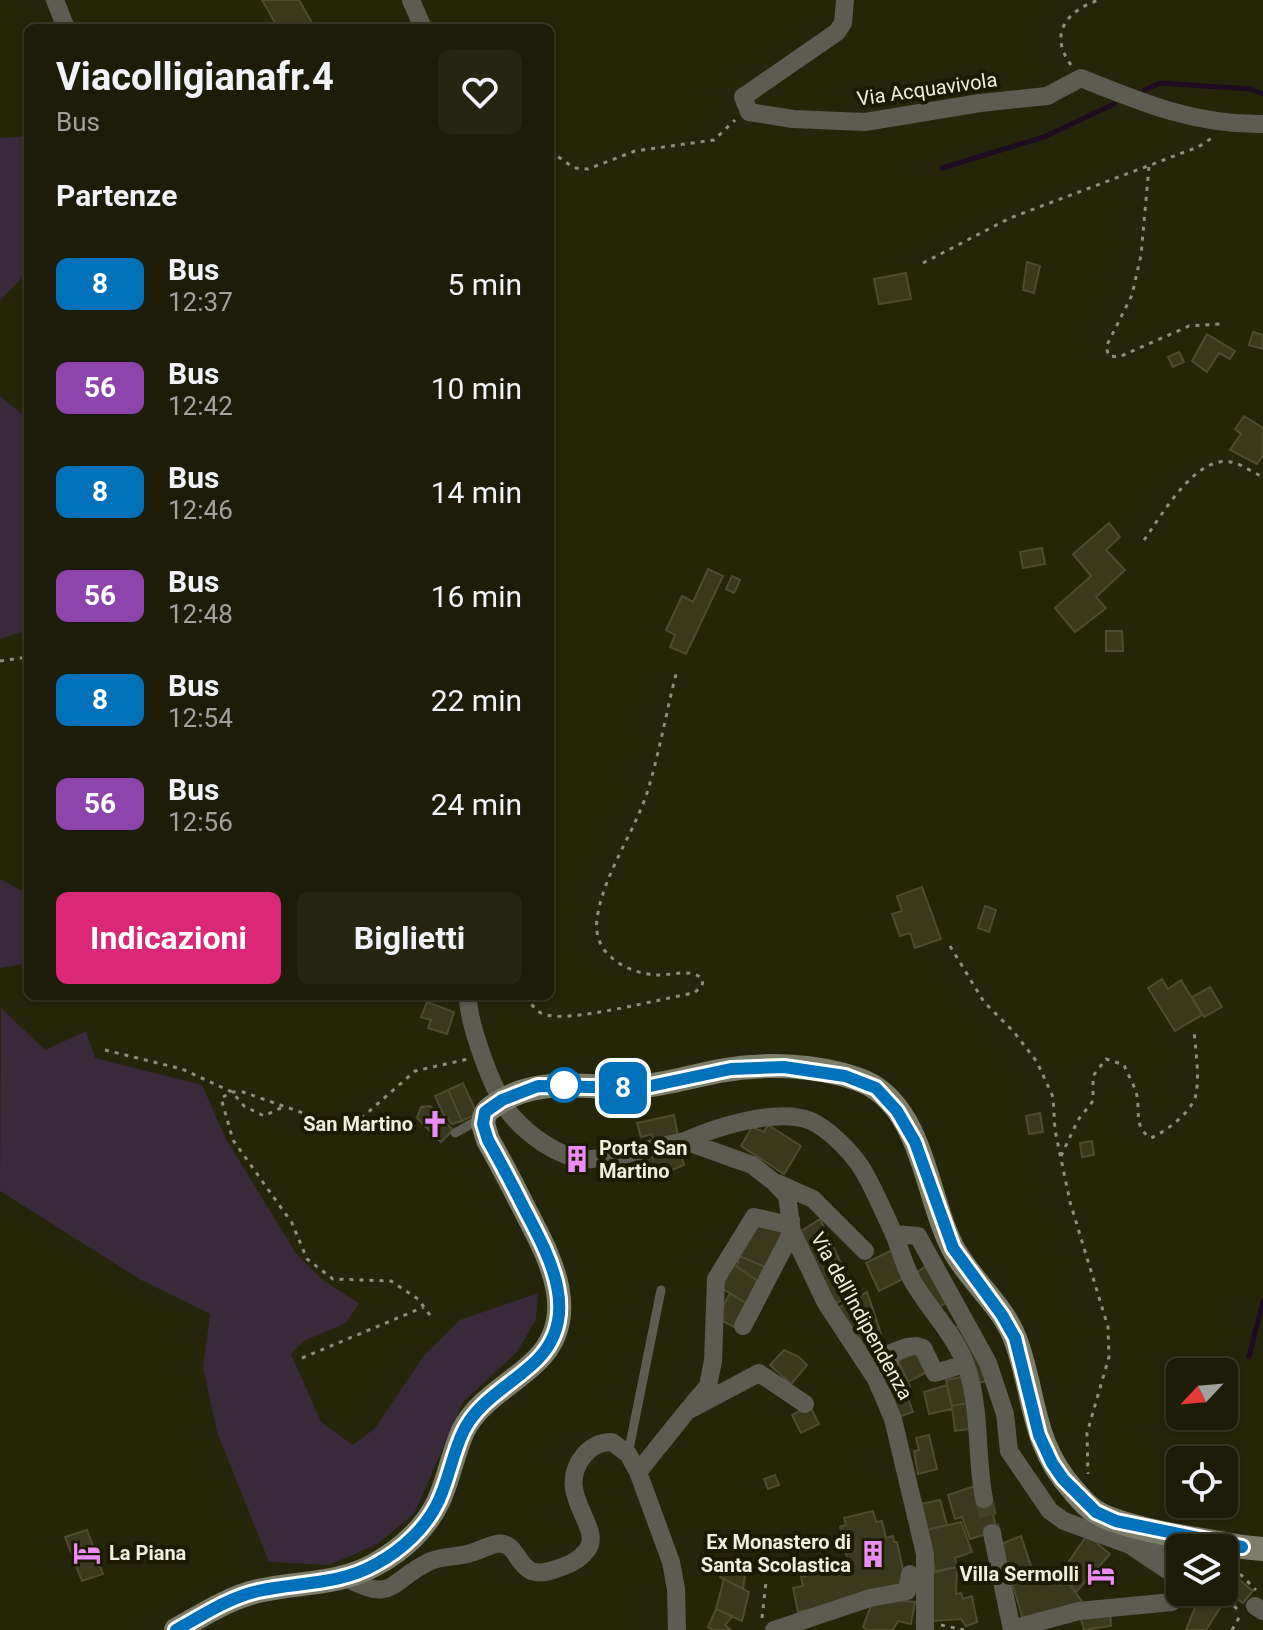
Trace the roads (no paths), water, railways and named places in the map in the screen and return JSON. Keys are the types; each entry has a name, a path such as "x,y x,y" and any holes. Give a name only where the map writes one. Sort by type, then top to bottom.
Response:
{"street":[{"path":"55,0 64,24"},
{"path":"411,0 421,24"},
{"name":"Via Acquavivola","path":"845,0 843,23 837,32 743,97 747,109 756,114 793,119 865,122 980,103 1047,96 1081,78 1175,113 1219,123 1263,124"},
{"path":"468,1000 471,1022 483,1056 510,1114 535,1137 577,1159 614,1157 685,1141 745,1121 789,1117 809,1120 823,1128 858,1163 894,1234 912,1279 965,1364 975,1402 978,1467 984,1499"},
{"path":"176,1630 238,1597 360,1573 388,1557 428,1520 440,1498 469,1421 479,1408 539,1358 550,1343 560,1312 557,1277 488,1140 483,1118 485,1112 502,1100 538,1086 641,1088 731,1069 757,1067 832,1073 859,1080 876,1088 897,1111 915,1142 953,1248 1015,1338 1039,1435 1052,1463 1087,1505 1122,1532 1166,1555"},
{"path":"685,1141 752,1165 774,1182 813,1199 865,1251"},
{"name":"Via dell'Indipendenza","path":"774,1182 787,1196 791,1226 826,1303 871,1371 893,1419 925,1554 926,1627"},
{"path":"638,1472 708,1386 713,1361 716,1279 722,1265 754,1217 791,1226 743,1326"},
{"path":"894,1234 918,1236 966,1320 999,1391 1009,1451 1050,1511 1064,1521 1166,1540"},
{"path":"871,1371 890,1363 891,1353 917,1346 923,1348 935,1373 965,1364"},
{"path":"687,1411 759,1373 805,1404"},
{"path":"345,1577 370,1589 388,1589 427,1562 498,1544 506,1544 531,1573 540,1574 573,1563 588,1550 592,1541 589,1526 574,1495 574,1475 588,1451 605,1442 612,1442 628,1454 638,1472 671,1562 676,1589 677,1630"},
{"path":"992,1533 1015,1629 1079,1611 1166,1603"},
{"path":"768,1625 907,1591 910,1574"}],"lane":[{"path":"455,1133 483,1118"},
{"path":"628,1454 661,1290"}],"waterway":[{"path":"1145,90 1160,83 1250,89 1263,94"},
{"path":"942,168 1044,137 1114,104"},
{"path":"1249,1357 1263,1301"}],"tunnel":[{"path":"984,1499 992,1533"}],"place":[{"name":"San Martino","path":"435,1124"},
{"name":"Porta San Martino","path":"577,1159"},
{"name":"La Piana","path":"87,1553"},
{"name":"Ex Monastero di Santa Scolastica","path":"873,1554"},
{"name":"Villa Sermolli","path":"1101,1574"}]}
